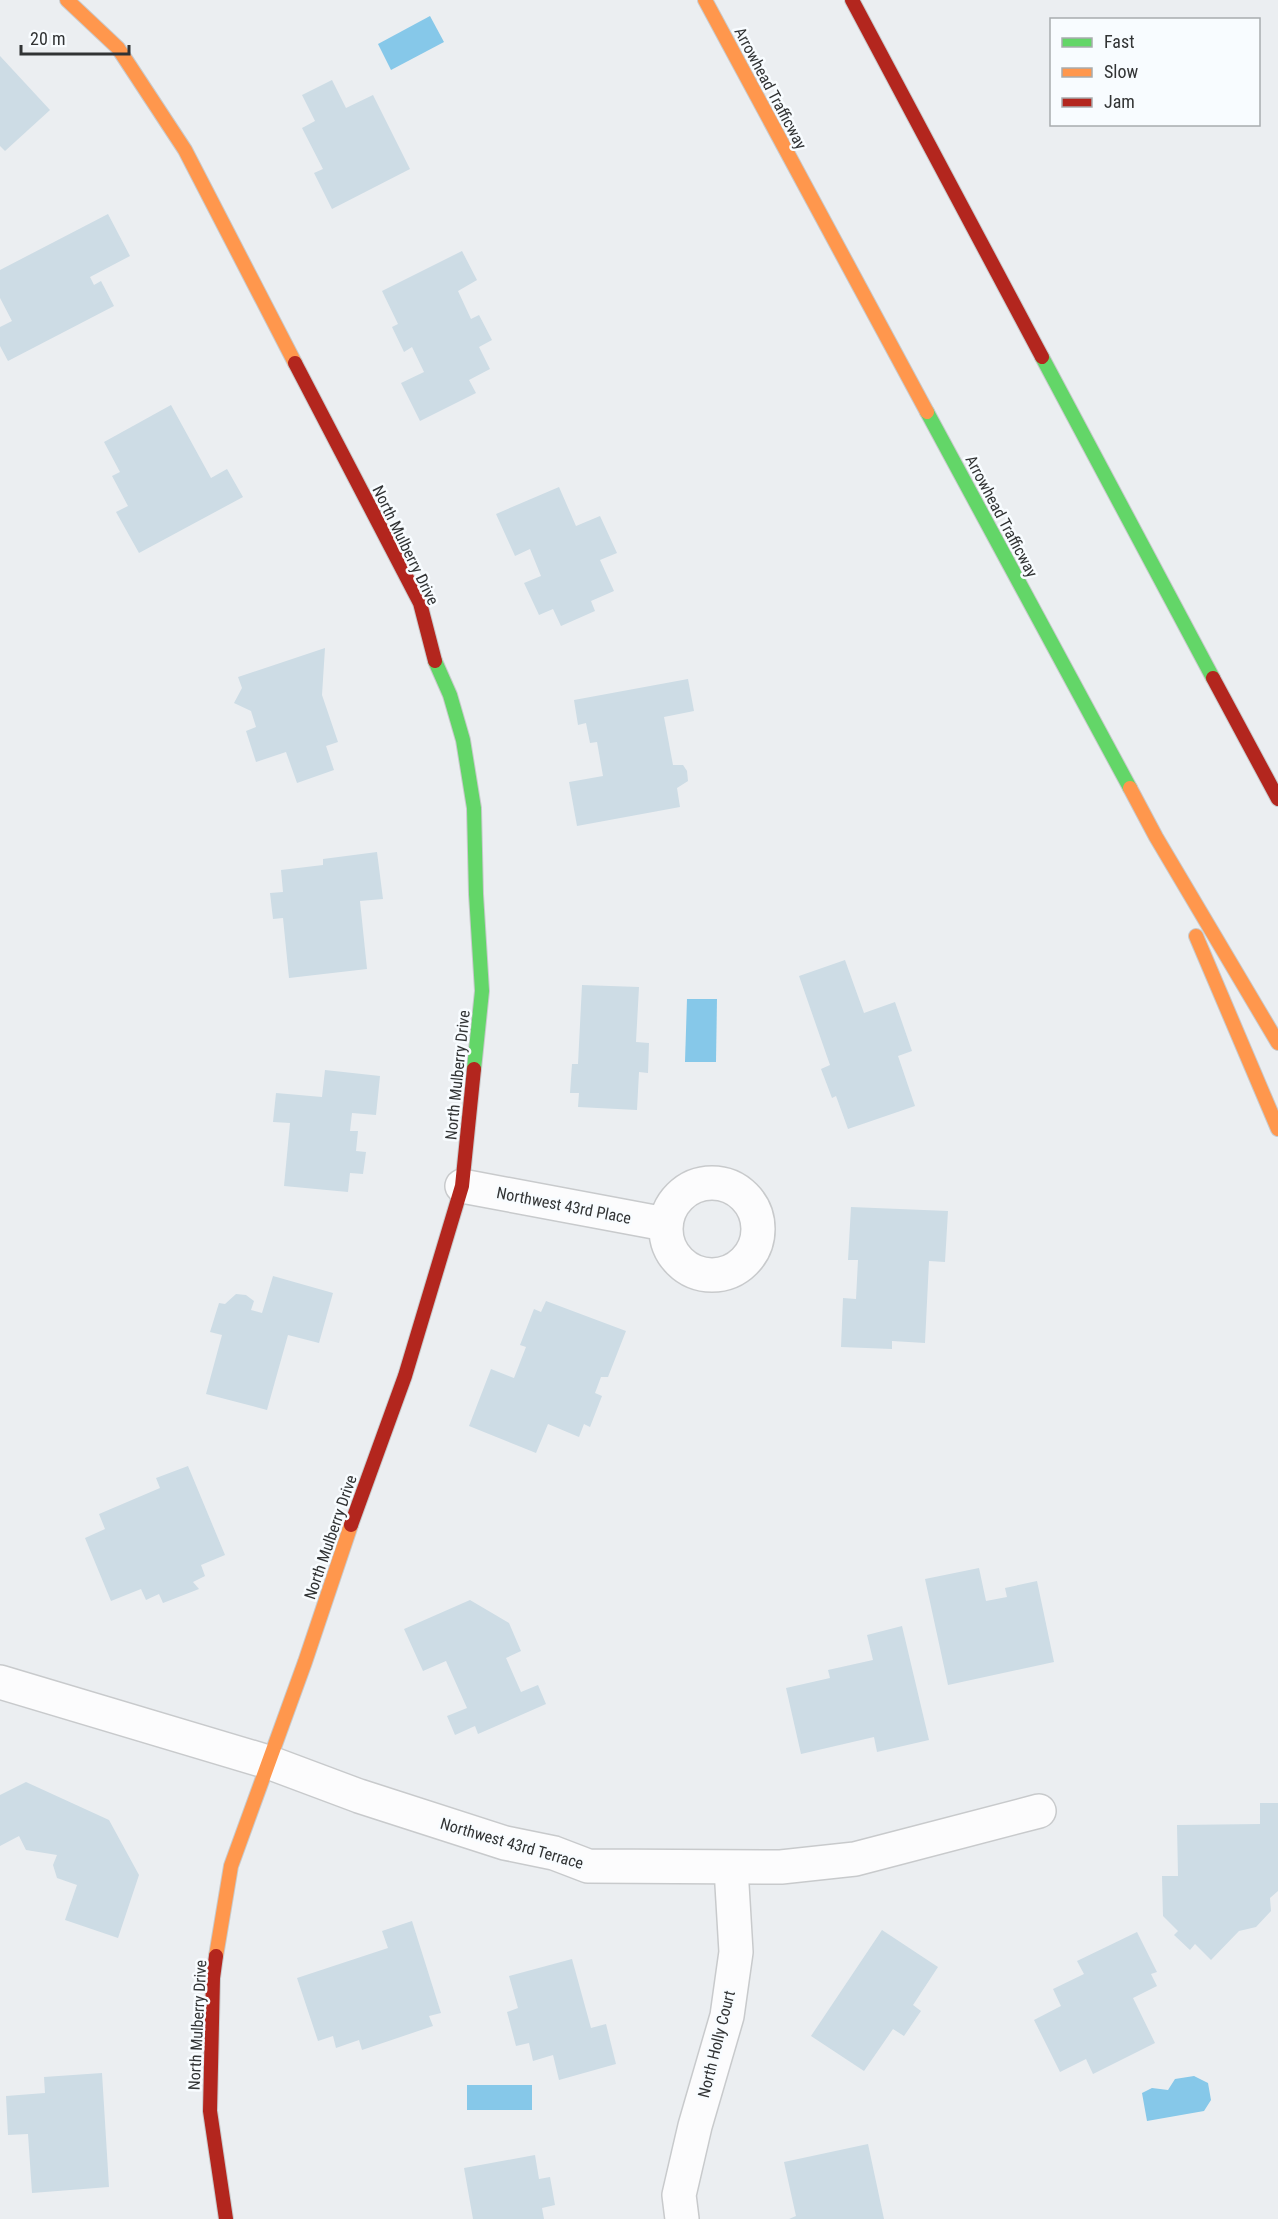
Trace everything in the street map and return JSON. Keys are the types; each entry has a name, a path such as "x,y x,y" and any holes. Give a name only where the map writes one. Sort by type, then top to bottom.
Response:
{"main road":[{"name":"North Mulberry Drive","path":"67,0 118,48 184,150 420,603 434,656 450,695 464,740 474,808 482,991 462,1186 405,1376 231,1866 213,1978 210,2111 226,2219"},
{"name":"Arrowhead Trafficway","path":"705,0 1156,837 1278,1043"},
{"path":"852,0 1278,799"},
{"path":"1156,837 1218,991 1278,1129"}],"street":[{"name":"Northwest 43rd Place","path":"462,1186 665,1224"},
{"name":"Northwest 43rd Terrace","path":"0,1682 268,1762 359,1796 505,1843 554,1853 588,1866 781,1867 855,1859 1039,1811"},
{"name":"North Holly Court","path":"682,2219 679,2195 695,2126 727,2016 736,1952 731,1868"}],"water":[{"path":"430,16 444,42 391,70 378,44"},
{"path":"687,999 717,999 716,1062 685,1062"},
{"path":"1194,2076 1208,2083 1211,2100 1204,2111 1147,2121 1142,2093 1152,2088 1168,2090 1175,2079"},
{"path":"467,2085 532,2085 532,2110 467,2110"}],"building":[{"path":"0,56 50,110 5,151 0,146"},
{"path":"332,80 346,108 373,95 410,169 332,209 314,173 323,169 302,128 315,121 302,95"},
{"path":"108,214 130,256 90,277 94,285 101,281 114,306 8,361 0,346 0,327 12,321 0,298 0,270"},
{"path":"462,251 477,280 458,291 471,319 479,315 492,340 479,347 490,369 469,380 476,393 420,421 401,383 424,372 412,347 404,352 392,327 398,324 382,291"},
{"path":"171,405 211,478 227,469 243,497 139,553 116,512 128,506 112,476 120,472 104,442"},
{"path":"559,487 576,526 600,516 617,553 600,560 614,591 591,601 595,611 561,626 553,609 539,615 524,583 541,576 530,549 515,556 496,514"},
{"path":"325,648 322,695 338,742 326,746 334,770 297,783 286,752 256,762 246,731 256,727 251,711 234,703 242,688 238,677"},
{"path":"688,679 694,711 664,717 673,765 683,765 687,771 688,781 677,788 680,807 577,826 569,782 603,776 597,742 590,743 586,723 578,725 574,700"},
{"path":"377,852 383,899 360,901 367,969 289,978 283,918 273,919 270,893 283,892 281,870 323,865 323,859"},
{"path":"845,960 864,1013 895,1002 912,1051 898,1056 915,1106 848,1129 836,1096 832,1098 821,1069 830,1065 799,976"},
{"path":"582,985 639,987 636,1042 649,1043 648,1073 639,1072 637,1110 578,1107 579,1093 570,1093 572,1064 578,1064"},
{"path":"325,1070 380,1076 376,1115 352,1113 350,1131 358,1131 356,1151 366,1152 363,1174 350,1173 348,1192 284,1186 290,1123 273,1122 276,1093 322,1097"},
{"path":"851,1207 948,1211 945,1262 929,1261 925,1343 892,1341 892,1349 841,1347 843,1298 856,1299 858,1260 848,1260"},
{"path":"273,1276 333,1293 319,1343 288,1335 267,1410 206,1394 222,1335 210,1332 219,1303 225,1304 236,1294 246,1295 254,1301 251,1310 262,1313"},
{"path":"546,1301 626,1331 608,1377 601,1377 595,1393 602,1396 590,1427 584,1424 579,1437 548,1424 536,1453 469,1426 491,1369 514,1378 526,1347 520,1345 534,1309 541,1312"},
{"path":"188,1466 225,1555 201,1565 205,1576 193,1582 199,1589 163,1603 159,1594 146,1600 141,1589 111,1601 85,1538 105,1529 99,1514 160,1488 156,1478"},
{"path":"979,1568 986,1601 1007,1597 1005,1588 1037,1581 1054,1662 948,1685 925,1579"},
{"path":"470,1600 509,1623 521,1651 506,1658 521,1692 538,1685 546,1704 478,1734 475,1726 455,1735 447,1716 467,1708 446,1661 423,1671 404,1629"},
{"path":"902,1626 929,1740 877,1752 874,1737 801,1754 786,1688 830,1678 828,1670 873,1660 867,1635"},
{"path":"26,1782 109,1820 139,1875 118,1938 65,1920 77,1885 57,1878 53,1865 57,1855 26,1850 19,1836 0,1846 0,1795"},
{"path":"1260,1803 1278,1803 1278,1891 1270,1898 1271,1911 1256,1927 1239,1931 1211,1960 1195,1944 1190,1950 1174,1935 1178,1931 1163,1916 1162,1876 1178,1876 1177,1825 1260,1824"},
{"path":"412,1921 441,2013 429,2016 433,2026 362,2050 359,2040 336,2048 333,2036 318,2041 297,1978 388,1948 382,1931"},
{"path":"882,1930 938,1967 913,2005 921,2011 904,2036 893,2029 864,2071 811,2036"},
{"path":"1137,1932 1157,1972 1151,1974 1157,1986 1133,1998 1155,2043 1093,2074 1086,2059 1060,2072 1034,2020 1061,2006 1053,1989 1084,1974 1077,1961"},
{"path":"572,1959 591,2028 606,2024 616,2064 559,2080 553,2055 533,2061 529,2043 516,2046 507,2012 518,2008 509,1976"},
{"path":"102,2073 109,2187 32,2193 28,2134 8,2135 6,2096 45,2093 44,2077"},
{"path":"868,2144 884,2219 789,2219 796,2216 784,2162"},
{"path":"535,2155 539,2179 550,2177 555,2205 542,2208 544,2219 473,2219 464,2168"}],"traffic: fast":[{"path":"1042,357 1213,678"},
{"path":"927,412 1130,788"},
{"path":"435,661 450,695 463,740 474,808 482,991 474,1069"}],"traffic: slow":[{"path":"67,0 118,48 185,150 295,363"},
{"path":"705,0 927,412"},
{"path":"1130,788 1156,837 1278,1043"},
{"path":"1196,936 1278,1129"},
{"path":"216,1956 231,1866 305,1662 351,1525"}],"traffic: jam":[{"path":"852,0 1042,357"},
{"path":"295,363 420,603 435,661"},
{"path":"1213,678 1278,799"},
{"path":"351,1525 405,1376 462,1186 474,1069"},
{"path":"216,1956 213,1978 210,2111 226,2219"}]}
